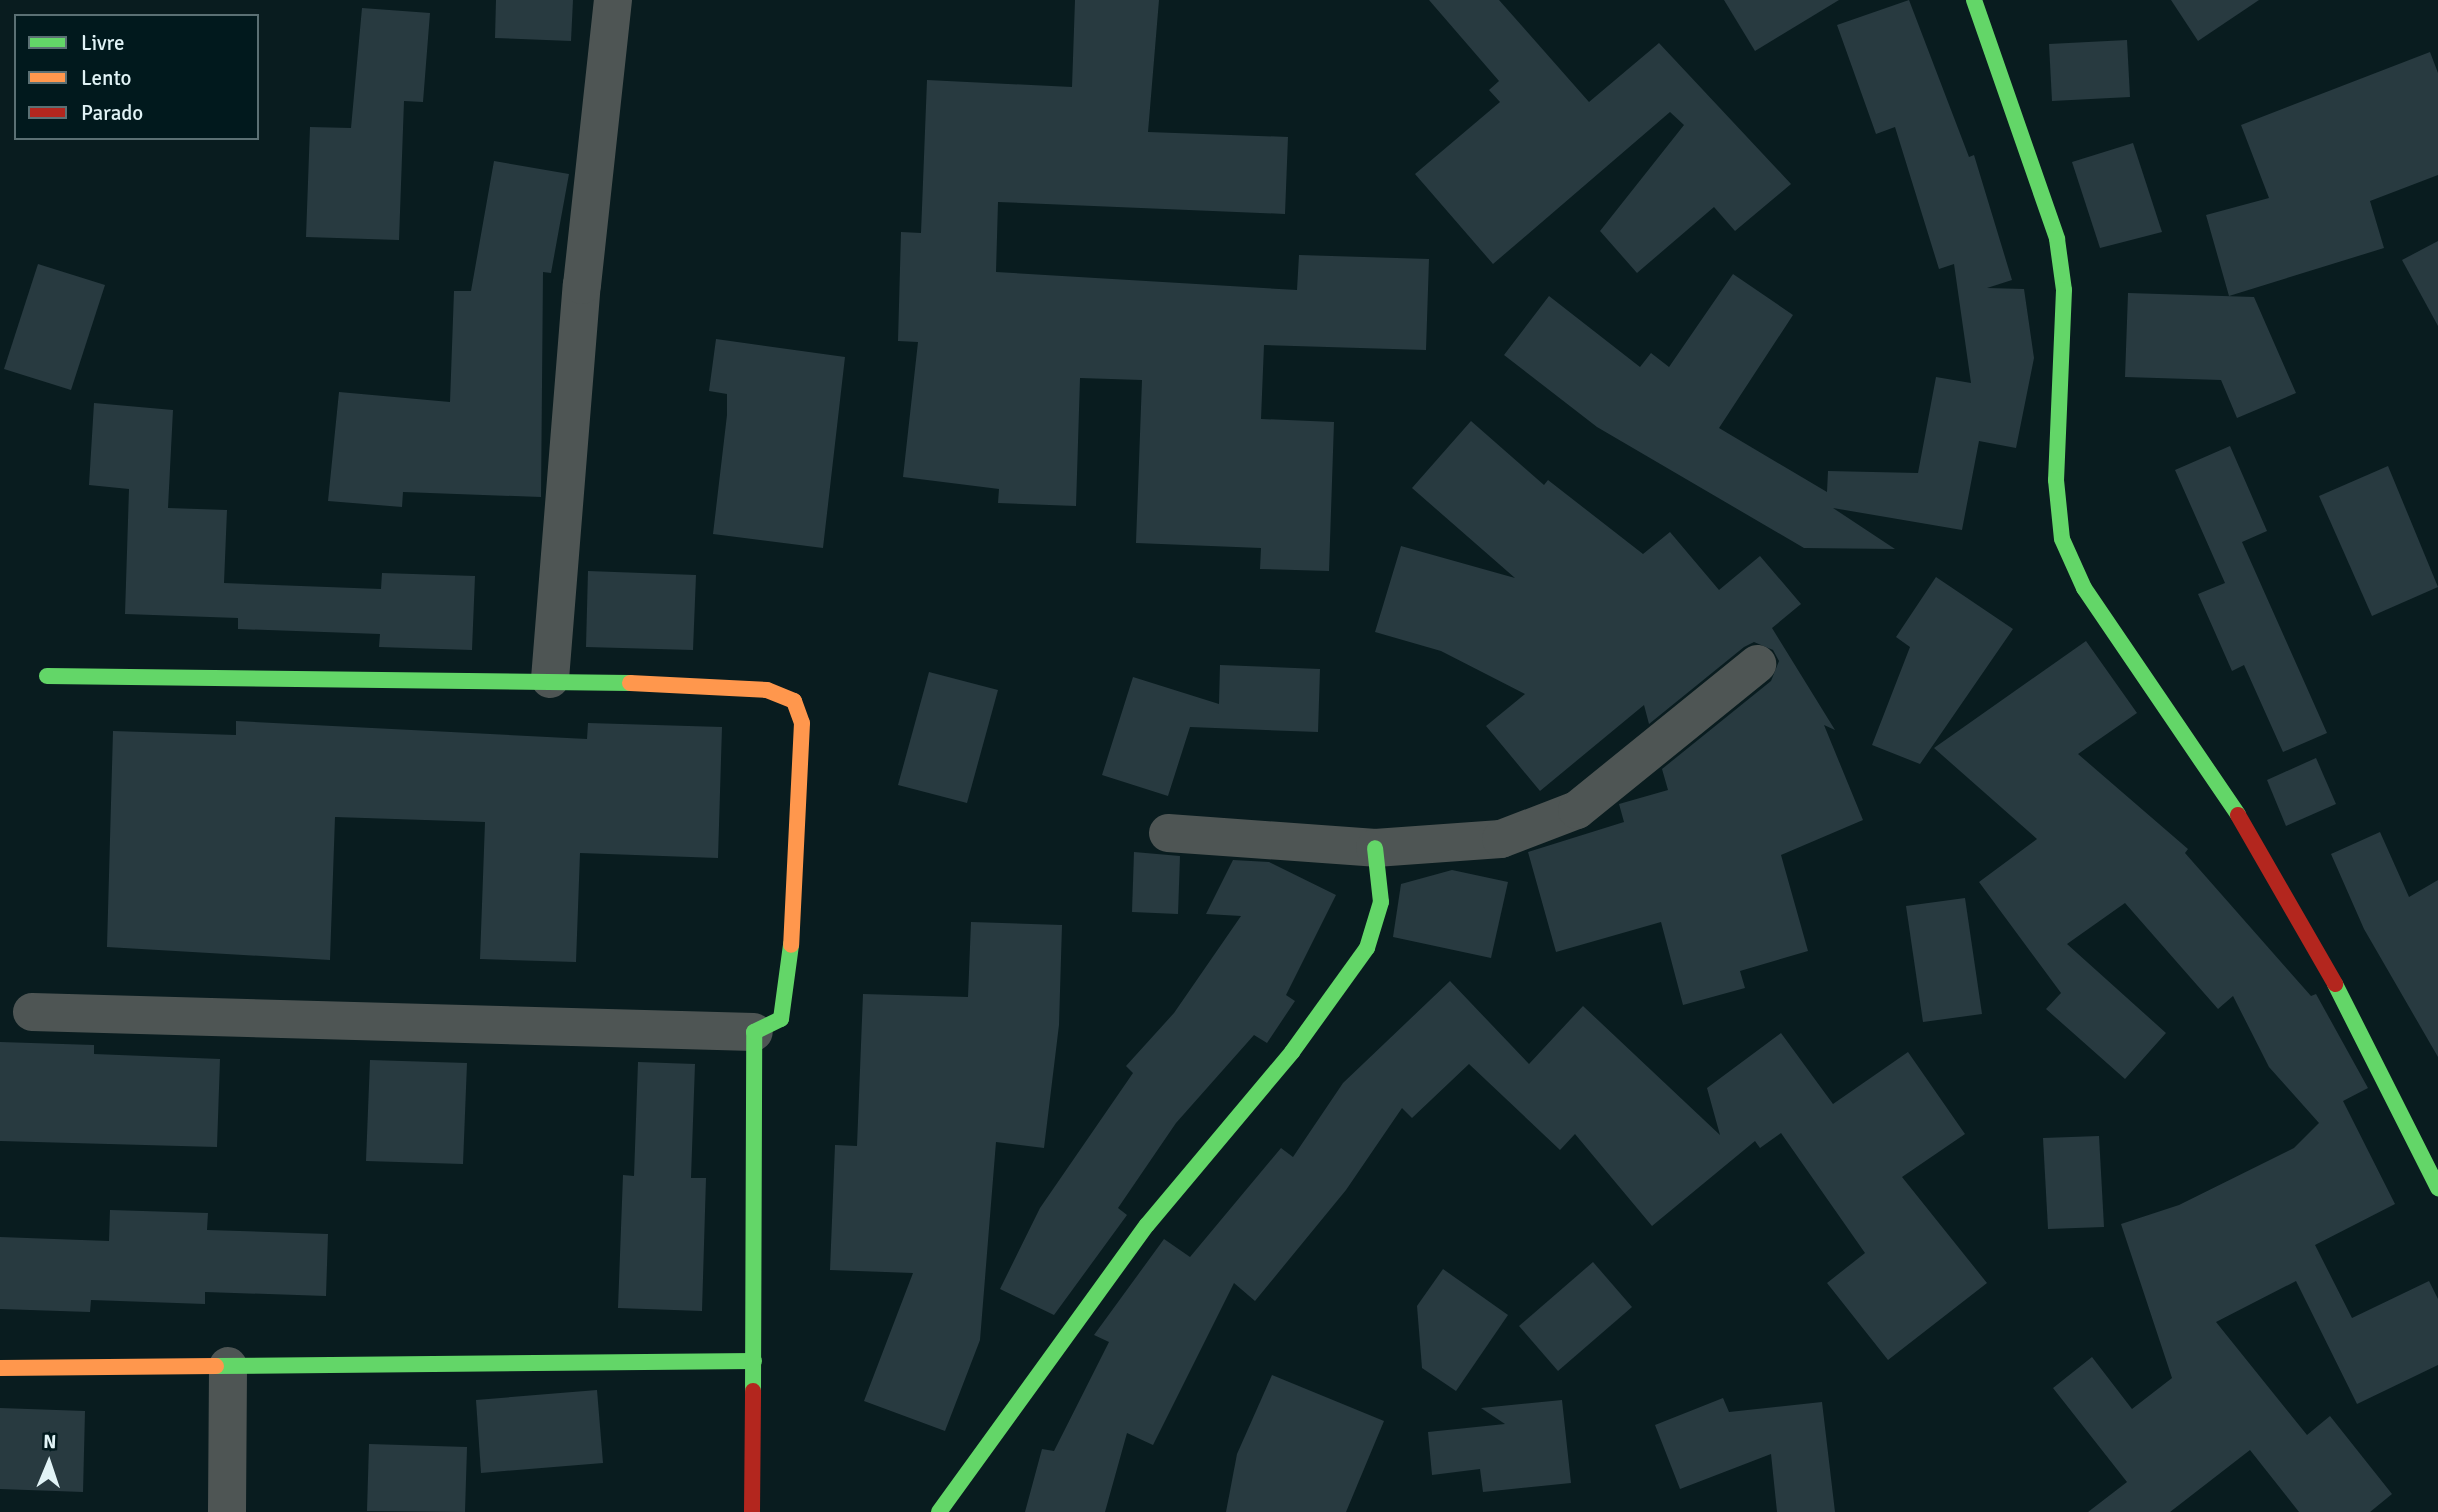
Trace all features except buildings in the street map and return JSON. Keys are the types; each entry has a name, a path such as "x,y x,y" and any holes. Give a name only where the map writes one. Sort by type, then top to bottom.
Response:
{"street":[{"path":"550,679 582,285 613,0"},
{"path":"1974,0 2057,239 2064,290 2056,480 2062,539 2084,588 2260,846 2391,1085 2438,1188"},
{"path":"1168,833 1375,848 1502,839 1577,810 1757,664"},
{"path":"32,1012 754,1032 781,1019 789,992 800,709 767,690 550,679 47,676"},
{"path":"939,1512 1147,1225 1292,1052 1367,948 1381,902 1375,848"},
{"path":"752,1512 754,1032"},
{"path":"0,1368 754,1360"},
{"path":"227,1512 228,1366"}],"traffic: fast":[{"path":"1974,0 2057,239 2064,290 2056,480 2062,539 2084,588 2238,815"},
{"path":"47,676 630,683"},
{"path":"939,1512 1147,1225 1292,1052 1367,948 1381,902 1375,848"},
{"path":"753,1391 754,1032 781,1019 791,945"},
{"path":"2335,984 2438,1188"},
{"path":"216,1366 754,1361"}],"traffic: slow":[{"path":"630,683 767,690 794,701 802,723 791,945"},
{"path":"0,1368 216,1366"}],"traffic: jam":[{"path":"2238,815 2335,984"},
{"path":"752,1512 753,1391"}]}
